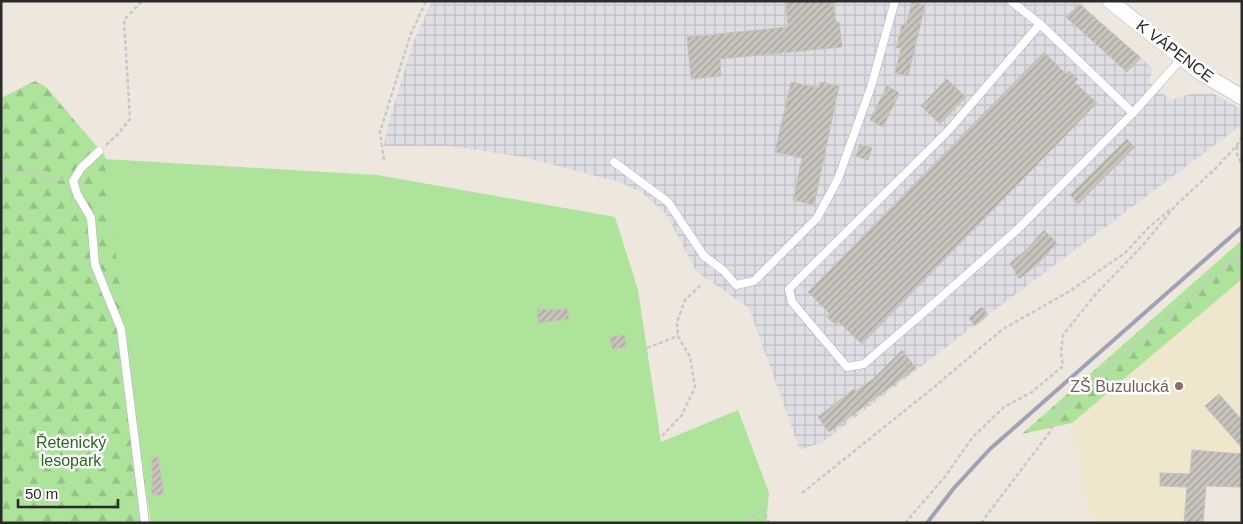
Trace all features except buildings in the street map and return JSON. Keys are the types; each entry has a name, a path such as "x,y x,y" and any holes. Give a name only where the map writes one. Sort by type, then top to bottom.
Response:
{"street":[{"name":"K VÁPENCE","path":"1110,1 1200,73 1242,97"}],"lane":[{"path":"614,162 668,202 704,256 724,271 736,285 754,281 817,218 838,179 871,87 895,1"},
{"path":"1011,1 1040,24 1132,113"},
{"path":"1040,24 950,130 789,288 792,302 847,367 864,364 1018,228 1132,113 1182,58"},
{"path":"100,151 81,168 73,182 77,194 91,218 95,265 120,329 145,523"}],"path":[{"path":"100,151 118,134 130,119 124,20 142,1"},
{"path":"384,160 380,132 410,36 426,1"},
{"path":"802,493 1003,329 1070,291 1126,252 1149,227 1216,168 1237,145 1242,136"},
{"path":"1237,145 1236,154 1242,165"},
{"path":"1,168 73,182"},
{"path":"905,523 944,478 979,432 1004,408 1032,392 1063,366 1061,353 1063,335 1095,295 1143,245 1176,204"},
{"path":"981,523 1049,433 1058,410 1242,252"},
{"path":"662,436 682,415 695,387 690,357 678,336 677,322 685,300 702,284"},
{"path":"647,348 678,336"},
{"path":"748,523 763,509 769,523"}],"shaded area":[{"path":"432,1 1078,1 1153,69 1149,81 1170,100 1191,94 1214,94 1241,109 1240,126 988,315 823,442 800,450 749,308 697,272 666,214 641,192 619,182 523,157 449,146 384,146 388,125 413,43"},
{"name":"ZŠ Buzulucká","path":"1242,279 1242,489 1206,486 1203,523 1099,523 1086,508 1072,423"}],"green space":[{"name":"Řetenický lesopark","path":"35,81 46,87 105,156 150,523 1,523 1,98"},
{"path":"104,159 377,175 615,217 638,290 661,442 738,410 769,493 766,523 151,523 136,420"},
{"path":"1242,240 1242,279 1072,423 1022,434"}],"railway":[{"path":"927,523 954,488 990,449 1242,227"}],"place":[{"name":"ZŠ Buzulucká","path":"1179,386"}]}
